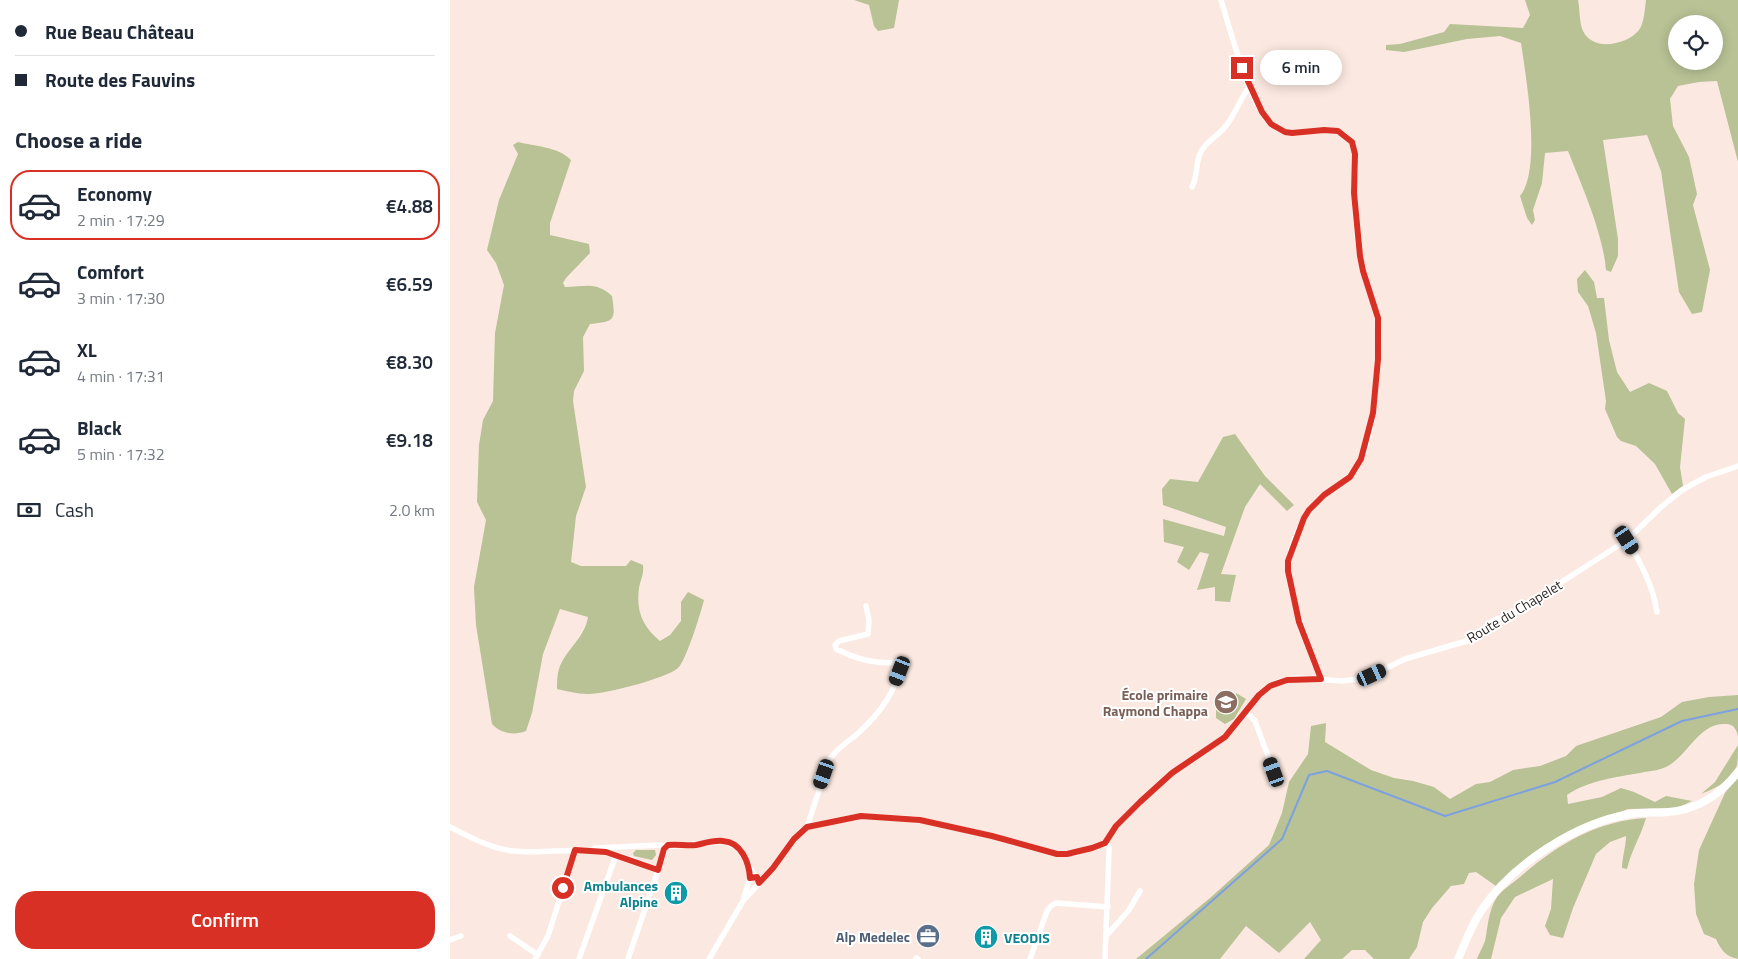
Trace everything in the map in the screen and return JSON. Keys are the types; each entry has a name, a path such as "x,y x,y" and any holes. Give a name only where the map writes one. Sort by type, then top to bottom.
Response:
{"street":[{"path":"1221,0 1249,87 1266,119 1278,129 1292,133 1333,130 1344,134 1352,142 1355,154 1354,193 1360,256 1378,318 1378,351 1373,413 1363,454 1357,468 1350,477 1324,495 1309,510 1304,518 1288,561 1288,571 1297,615 1321,679"},
{"path":"1192,187 1197,174 1199,157 1204,147 1226,126 1249,87"},
{"name":"Route du Chapelet","path":"1105,843 1116,826 1140,802 1172,773 1225,737 1259,695 1278,682 1297,678 1343,681 1358,679 1372,675 1406,659 1470,640 1494,620 1512,614 1627,540 1682,490 1706,477 1738,466"},
{"path":"1627,540 1643,567 1655,597 1657,612"},
{"path":"807,827 808,819 829,760 834,752 858,733 885,704 900,671 902,661 894,663 853,658 836,649 835,645 839,641 868,634 869,620 866,606"},
{"path":"1246,712 1255,721 1274,772"},
{"path":"1458,959 1475,920 1488,901 1527,862 1547,848 1572,834 1611,818 1631,814 1683,810 1694,807 1708,801 1738,772"},
{"path":"710,959 754,880 767,874 794,839 807,827 861,816 903,817 933,822 1057,854 1077,852 1105,843 1109,847 1105,959"},
{"path":"450,827 487,844 514,851 600,851 658,870"},
{"path":"575,850 623,846 661,845 666,847 725,841 740,849 754,880"},
{"path":"579,959 623,846"},
{"path":"628,959 666,847"},
{"path":"510,936 537,957 548,936 575,850"},
{"path":"1107,935 1128,910 1140,891"},
{"path":"1030,959 1047,911 1051,906 1056,903 1108,907"},
{"path":"450,940 461,936"}],"green space":[{"path":"854,0 899,0 894,28 878,31 874,26 869,5"},
{"path":"1525,0 1578,0 1582,28 1588,38 1594,42 1610,44 1627,39 1639,30 1643,20 1646,0 1738,0 1738,162 1717,81 1678,86 1670,99 1673,126 1689,157 1697,194 1693,205 1710,270 1702,312 1692,314 1679,292 1661,171 1647,135 1603,140 1618,239 1618,256 1611,272 1606,270 1596,225 1568,151 1545,153 1542,183 1533,210 1535,220 1532,225 1527,218 1520,196 1527,183 1530,165 1531,122 1521,43 1500,36 1467,39 1404,52 1386,50 1386,45 1400,44 1444,32 1450,24 1523,28 1530,15"},
{"path":"518,142 560,152 571,160 550,223 550,235 589,244 590,253 563,283 565,287 590,286 606,291 612,296 614,311 612,319 609,321 590,324 583,337 584,371 574,391 573,401 586,487 576,516 571,562 581,566 626,566 631,560 643,565 638,604 645,624 660,641 670,635 681,621 681,602 688,592 704,600 689,647 678,668 649,681 595,694 580,694 557,689 558,674 562,662 579,638 588,617 560,609 543,654 532,713 526,731 512,733 499,730 492,724 476,625 474,587 486,520 477,502 479,445 483,420 493,401 495,333 504,285 496,263 487,250 499,200 518,154 513,145"},
{"path":"1585,270 1594,282 1597,298 1604,298 1609,340 1617,372 1630,392 1649,383 1667,391 1678,413 1685,419 1680,467 1683,486 1672,494 1655,464 1636,446 1621,441 1617,437 1605,409 1606,401 1596,333 1588,306 1578,292 1577,279"},
{"path":"1235,434 1265,476 1294,505 1287,511 1260,484 1245,507 1221,574 1236,575 1230,602 1215,601 1215,587 1197,590 1209,554 1200,552 1189,570 1177,562 1184,547 1164,542 1163,519 1224,536 1226,527 1163,505 1162,489 1170,479 1198,482 1223,437"},
{"path":"1236,693 1246,699 1234,719 1225,724 1216,718 1216,709 1223,713"},
{"path":"1738,695 1738,736 1731,725 1717,725 1708,728 1674,762 1666,767 1602,780 1583,786 1567,795 1568,804 1602,797 1621,788 1655,802 1666,796 1692,801 1677,808 1628,809 1590,823 1540,849 1496,886 1476,872 1469,873 1464,884 1451,886 1432,908 1423,922 1417,947 1409,959 1374,959 1365,950 1352,950 1342,959 1304,959 1321,940 1310,922 1279,953 1246,926 1220,959 1136,959 1210,898 1269,845 1282,813 1289,782 1308,754 1311,726 1326,723 1325,742 1371,770 1394,778 1434,787 1450,799 1476,784 1490,782 1513,770 1540,766 1566,756 1576,746 1661,717 1682,702 1709,697"},
{"path":"1738,745 1737,765 1731,775 1727,780 1701,794 1715,782"},
{"path":"1738,776 1738,959 1724,952 1716,939 1704,934 1696,914 1694,884 1699,850 1725,793"},
{"path":"1646,818 1627,869 1622,868 1626,836 1610,842 1596,854 1573,908 1563,938 1550,935 1545,926 1551,909 1553,879 1515,897 1501,918 1491,959 1477,959 1485,941 1492,908 1497,897 1505,889 1548,855 1578,837 1610,824"},
{"path":"636,850 655,850 656,855 652,860 634,856 633,853"}],"waterway":[{"path":"1146,959 1282,839 1309,775 1327,771 1445,816 1555,782 1682,721 1738,709"}],"place":[{"name":"École primaire Raymond Chappa","path":"1226,702"},
{"name":"Ambulances Alpine","path":"676,893"},
{"name":"Alp Medelec","path":"928,936"},
{"name":"VEODIS","path":"986,937"}],"route":[{"path":"563,888 575,850 606,852 658,870 664,849 668,845 695,845 720,840 730,842 740,849 750,868 750,878 757,877 759,883 773,868 794,839 807,827 861,816 903,817 920,820 992,836 1048,853 1067,854 1092,848 1105,843 1116,826 1172,773 1225,737 1259,695 1270,686 1278,682 1297,678 1321,679 1299,622 1288,571 1288,561 1304,518 1309,510 1324,495 1350,477 1361,459 1373,413 1378,359 1378,318 1360,256 1354,193 1355,154 1352,142 1344,134 1333,130 1292,133 1278,129 1266,119 1249,87 1242,68"}]}
